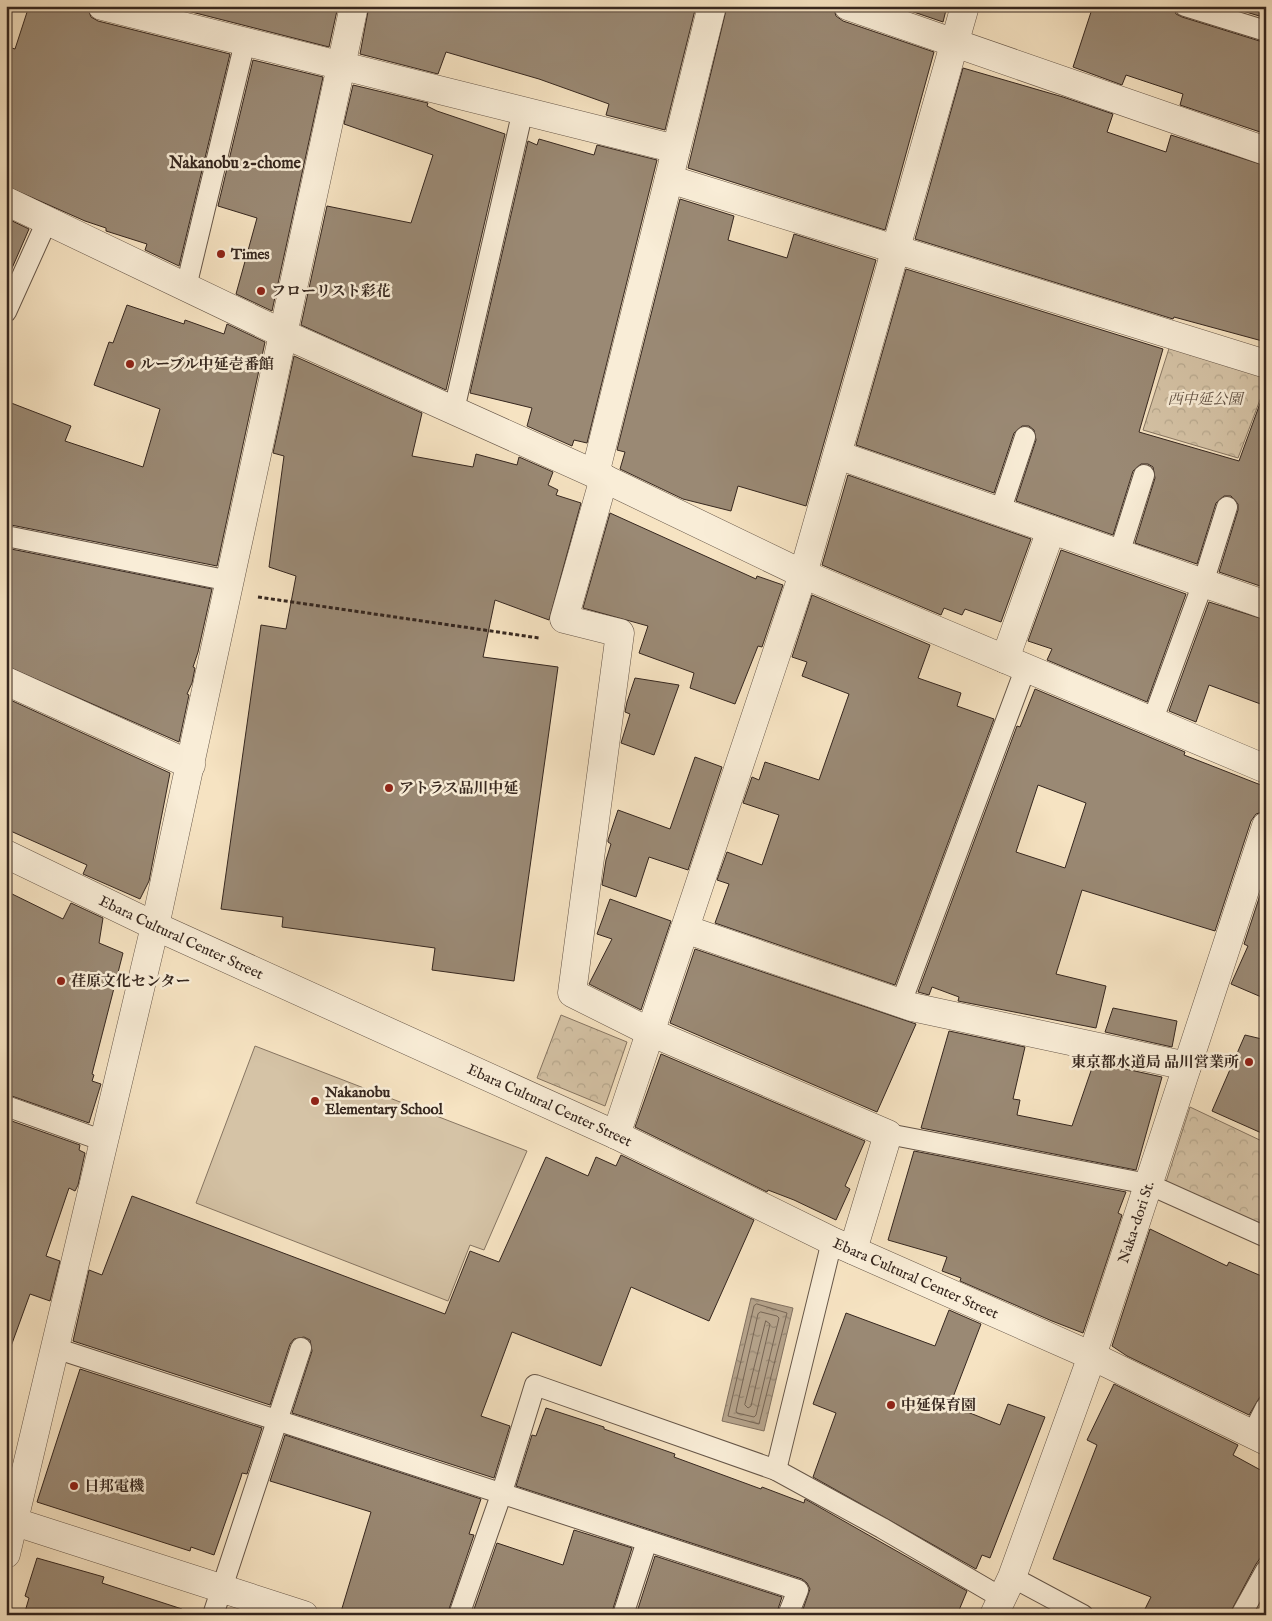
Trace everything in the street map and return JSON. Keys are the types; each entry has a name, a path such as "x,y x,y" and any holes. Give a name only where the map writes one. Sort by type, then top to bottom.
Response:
{"street":[{"path":"102,6 676,148"},
{"path":"6,1554 10,1520 55,1348 155,926 354,6"},
{"path":"712,6 676,148 564,619 620,633 572,993 650,1032 888,1134 843,1245"},
{"path":"848,6 1266,151"},
{"path":"616,1135 803,574 965,6"},
{"path":"669,179 1266,364"},
{"path":"6,201 284,334 599,476 803,574 1266,769"},
{"path":"838,455 1266,606"},
{"path":"1016,663 1051,530"},
{"path":"6,681 190,765"},
{"name":"Naka-dori St.","path":"1003,1597 1092,1356 1266,826"},
{"name":"Ebara Cultural Center Street","path":"6,854 155,926 616,1135 843,1245 1092,1356 1259,1438"},
{"path":"685,929 901,1003 1187,1066"},
{"path":"10,1520 304,1615"}],"lane":[{"path":"1185,6 1266,31"},
{"path":"186,287 245,42"},
{"path":"454,410 523,110"},
{"path":"6,312 47,221"},
{"path":"1000,512 1025,437"},
{"path":"1119,554 1144,475"},
{"path":"1152,722 1203,583 1227,507"},
{"path":"6,536 229,587"},
{"path":"901,1003 1016,663"},
{"path":"6,1106 104,1141"},
{"path":"888,1134 1148,1184 1266,1237"},
{"path":"776,1470 843,1245"},
{"path":"55,1348 502,1492 798,1590 788,1615"},
{"path":"213,1615 220,1588 301,1348"},
{"path":"459,1615 502,1492 535,1385 776,1470 1003,1597 1083,1615"},
{"path":"1259,1438 1266,1407"},
{"path":"623,1615 647,1541"},
{"path":"1241,1615 1266,1570"}],"path":[{"path":"229,587 548,639"}],"green space":[{"name":"西中延公園","path":"1172,339 1266,368 1266,384 1238,458 1143,430"},
{"path":"561,1015 627,1042 605,1106 537,1078"},
{"path":"255,1046 527,1151 484,1250 470,1245 448,1301 196,1203"},
{"path":"1190,1107 1266,1143 1266,1232 1165,1185"}],"water":[{"path":"751,1298 793,1308 764,1431 722,1421"}],"building":[{"path":"29,6 87,6 91,17 98,21 230,54 179,266 145,250 147,244 106,231 106,228 85,221 6,186 6,46 15,49"},
{"path":"168,6 338,6 329,47"},
{"path":"369,6 696,6 665,130 606,115 609,104 539,79 446,52 438,74 360,54"},
{"path":"727,6 833,6 836,16 843,21 934,52 885,230 688,168"},
{"path":"896,6 947,6 943,22"},
{"path":"1093,6 1173,6 1176,14 1182,17 1266,43 1266,134 1180,105 1183,94 1126,75 1122,85 1073,67"},
{"path":"1226,6 1266,6 1266,18"},
{"path":"253,60 323,77 272,311 236,294 257,218 218,206"},
{"path":"963,68 1063,97 1113,114 1107,132 1166,152 1171,135 1266,166 1266,342 1174,317 1173,319 915,239"},
{"path":"353,85 428,103 427,106 437,111 505,134 446,390 301,325 327,206 411,223 433,155 344,124"},
{"path":"539,139 594,155 597,145 657,160 587,443 574,440 572,446 527,426 532,408 470,393 528,141 537,145"},
{"path":"680,199 734,216 728,240 787,258 794,234 876,260 806,506 738,486 731,511 683,499 620,469 625,452 617,450"},
{"path":"6,218 29,229 6,282"},
{"path":"906,269 1163,349 1139,432 1239,461 1262,398 1266,398 1266,588 1219,572 1238,510 1238,504 1231,496 1224,496 1216,503 1197,564 1135,543 1155,478 1153,467 1148,464 1141,464 1133,471 1113,535 1016,501 1036,440 1034,430 1029,426 1022,426 1014,433 994,493 856,445"},
{"path":"127,305 184,324 185,320 224,334 227,324 265,342 217,566 6,524 6,401 71,426 65,441 143,467 160,409 94,385 109,342 113,343"},
{"name":"アトラス品川中延","path":"294,356 422,413 412,456 473,467 476,454 517,465 519,457 553,472 548,485 558,490 556,495 581,503 549,620 495,600 483,657 558,667 514,981 432,970 435,948 282,927 283,917 221,909 261,625 286,629 296,576 269,567 284,456 273,453"},
{"path":"848,475 1031,539 1001,622 965,609 962,615 944,608 941,615 822,565"},
{"path":"610,513 756,579 757,576 783,585 762,647 758,646 735,704 690,688 694,673 639,653 648,626 583,608"},
{"path":"6,548 212,589 193,667 195,668 192,683 187,694 189,695 179,742 6,666"},
{"path":"1061,550 1186,594 1147,702 1047,660 1052,649 1028,641"},
{"path":"812,595 930,645 918,678 961,693 957,706 994,719 895,985 715,923 729,884 717,880 727,852 762,865 779,815 743,803 752,777 759,780 765,762 819,780 849,694 802,676 807,662 792,657"},
{"path":"1209,602 1266,620 1266,706 1209,685 1196,722 1169,711"},
{"path":"635,678 679,685 654,755 621,743 630,714 625,712 627,702"},
{"path":"1035,689 1185,752 1184,755 1266,787 1266,811 1256,814 1251,821 1215,931 1082,890 1056,974 1106,986 1096,1028 958,1001 959,997 932,987 929,995 918,992 1017,726 1020,727","holes":["1038,785 1086,803 1065,868 1016,852"]},
{"path":"6,698 170,773 149,881 140,899 83,874 87,865 6,829"},
{"path":"695,757 722,767 688,870 649,857 636,897 602,885 611,844 608,840 618,810 670,829"},
{"path":"1266,877 1266,999 1231,984 1248,946 1244,944"},
{"path":"6,891 63,919 71,903 103,918 99,943 123,953 92,1074 94,1075 92,1081 101,1084 89,1123 6,1094"},
{"path":"610,899 671,921 641,1010 589,984 612,939 597,934"},
{"path":"695,949 916,1024 877,1112 670,1023"},
{"path":"1113,1008 1177,1021 1172,1047 1105,1032"},
{"path":"949,1031 1025,1047 1013,1099 1020,1100 1017,1115 1072,1126 1094,1062 1162,1077 1136,1170 921,1128"},
{"name":"東京都水道局 品川営業所","path":"1245,1035 1266,1040 1266,1135 1212,1111"},
{"path":"661,1054 865,1141 845,1186 850,1189 836,1220 794,1200 768,1190 767,1192 635,1127"},
{"path":"6,1119 80,1145 79,1150 85,1153 78,1185 75,1191 69,1188 46,1256 60,1261 50,1301 30,1294 10,1349 6,1349"},
{"path":"914,1151 1126,1192 1118,1213 1122,1215 1083,1333 960,1281 961,1278 942,1271 947,1257 888,1240"},
{"path":"621,1155 754,1220 709,1321 631,1287 601,1366 512,1332 481,1416 510,1426 494,1478 292,1413 312,1351 310,1340 304,1337 294,1339 290,1344 270,1405 73,1341 89,1270 102,1275 132,1196 445,1314 470,1251 499,1262 546,1157 588,1176 596,1157 616,1166"},
{"path":"1150,1229 1227,1266 1229,1262 1266,1278 1266,1387 1249,1415 1127,1356 1112,1346"},
{"path":"949,1310 981,1324 950,1405 1000,1425 1008,1404 1045,1417 990,1558 982,1555 976,1569 813,1477 836,1413 813,1404 846,1313 935,1346"},
{"path":"80,1369 262,1428 247,1474 242,1473 214,1555 191,1547 190,1551 37,1502"},
{"path":"1114,1384 1238,1445 1233,1455 1266,1473 1266,1550 1256,1564 1229,1615 1142,1615 1151,1597 1053,1559 1097,1445 1087,1440"},
{"path":"546,1408 604,1427 604,1429 675,1454 674,1457 761,1489 762,1487 804,1503 805,1499 967,1591 957,1615 801,1615 810,1589 802,1579 516,1486 532,1435 536,1436"},
{"path":"285,1435 481,1499 469,1534 474,1535 447,1615 340,1615 371,1512 270,1481"},
{"path":"574,1530 632,1548 611,1615 472,1615 497,1543 563,1565"},
{"path":"655,1556 782,1597 776,1615 636,1615"},
{"path":"37,1558 104,1577 102,1583 182,1609 181,1615 24,1615 29,1598 25,1596"}],"place":[{"name":"Times","path":"221,254"},
{"name":"フローリスト彩花","path":"261,291"},
{"name":"ルーブル中延壱番館","path":"130,364"},
{"name":"アトラス品川中延","path":"389,788"},
{"name":"荏原文化センター","path":"61,981"},
{"name":"東京都水道局 品川営業所","path":"1249,1062"},
{"name":"Nakanobu Elementary School","path":"315,1101"},
{"name":"中延保育園","path":"891,1405"},
{"name":"日邦電機","path":"74,1486"}],"district":[{"name":"Nakanobu 2-chome","path":"235,164"}]}
